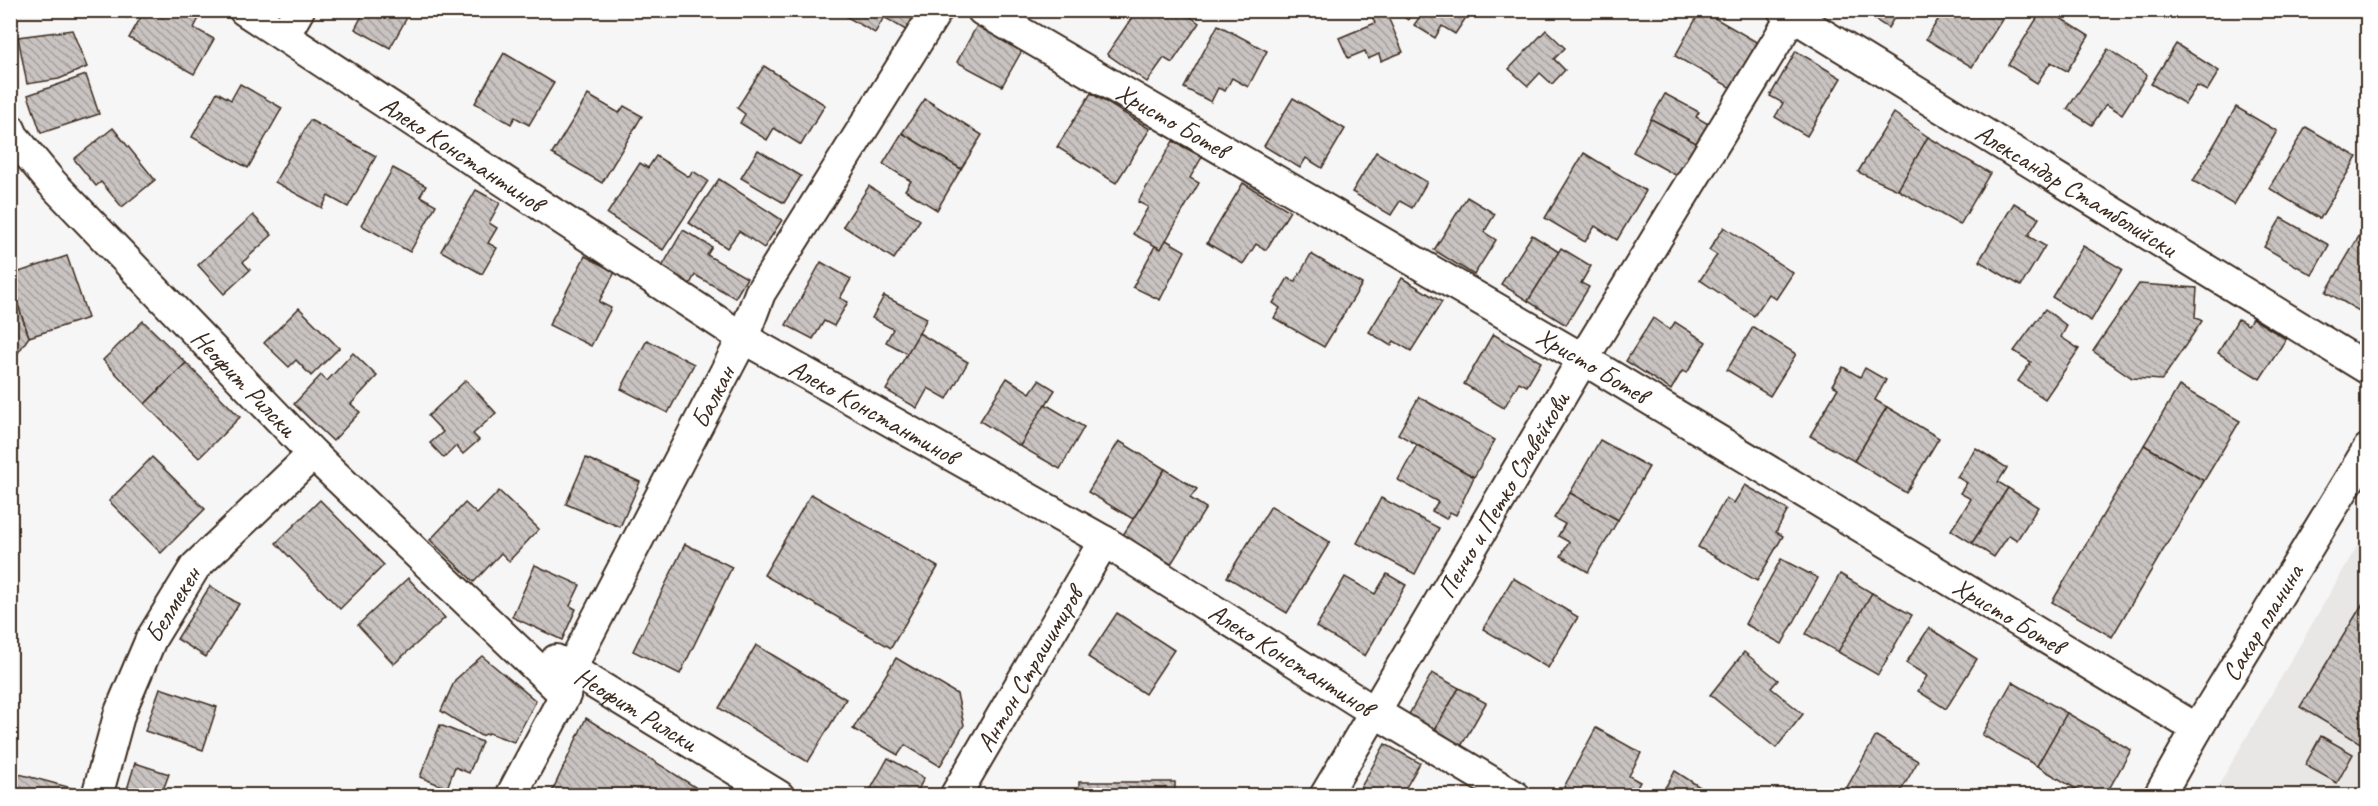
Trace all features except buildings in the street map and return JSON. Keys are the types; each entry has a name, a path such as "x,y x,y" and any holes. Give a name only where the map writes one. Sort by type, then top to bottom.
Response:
{"street":[{"name":"Алеко Константинов","path":"244,10 743,338 1104,541 1374,711 1515,795"},
{"path":"284,36 299,10"},
{"name":"Балкан","path":"511,795 743,338 760,293 937,10"},
{"name":"Христо Ботев","path":"982,10 1583,359 2197,729"},
{"name":"Пенчо и Петко Славейкови","path":"1325,795 1790,12"},
{"name":"Александър Стамболийски","path":"1790,12 2367,369"},
{"name":"Неофит Рилски","path":"10,129 13,136 52,183 313,454 493,626 568,682 779,795"},
{"name":"Сакар планина","path":"2159,795 2367,449"},
{"name":"Белмекен","path":"97,795 120,712 151,639 195,567 313,454"},
{"name":"Антон Страшимиров","path":"955,795 1104,541"}],"shaded area":[{"path":"2367,529 2367,795 2213,795"}]}
